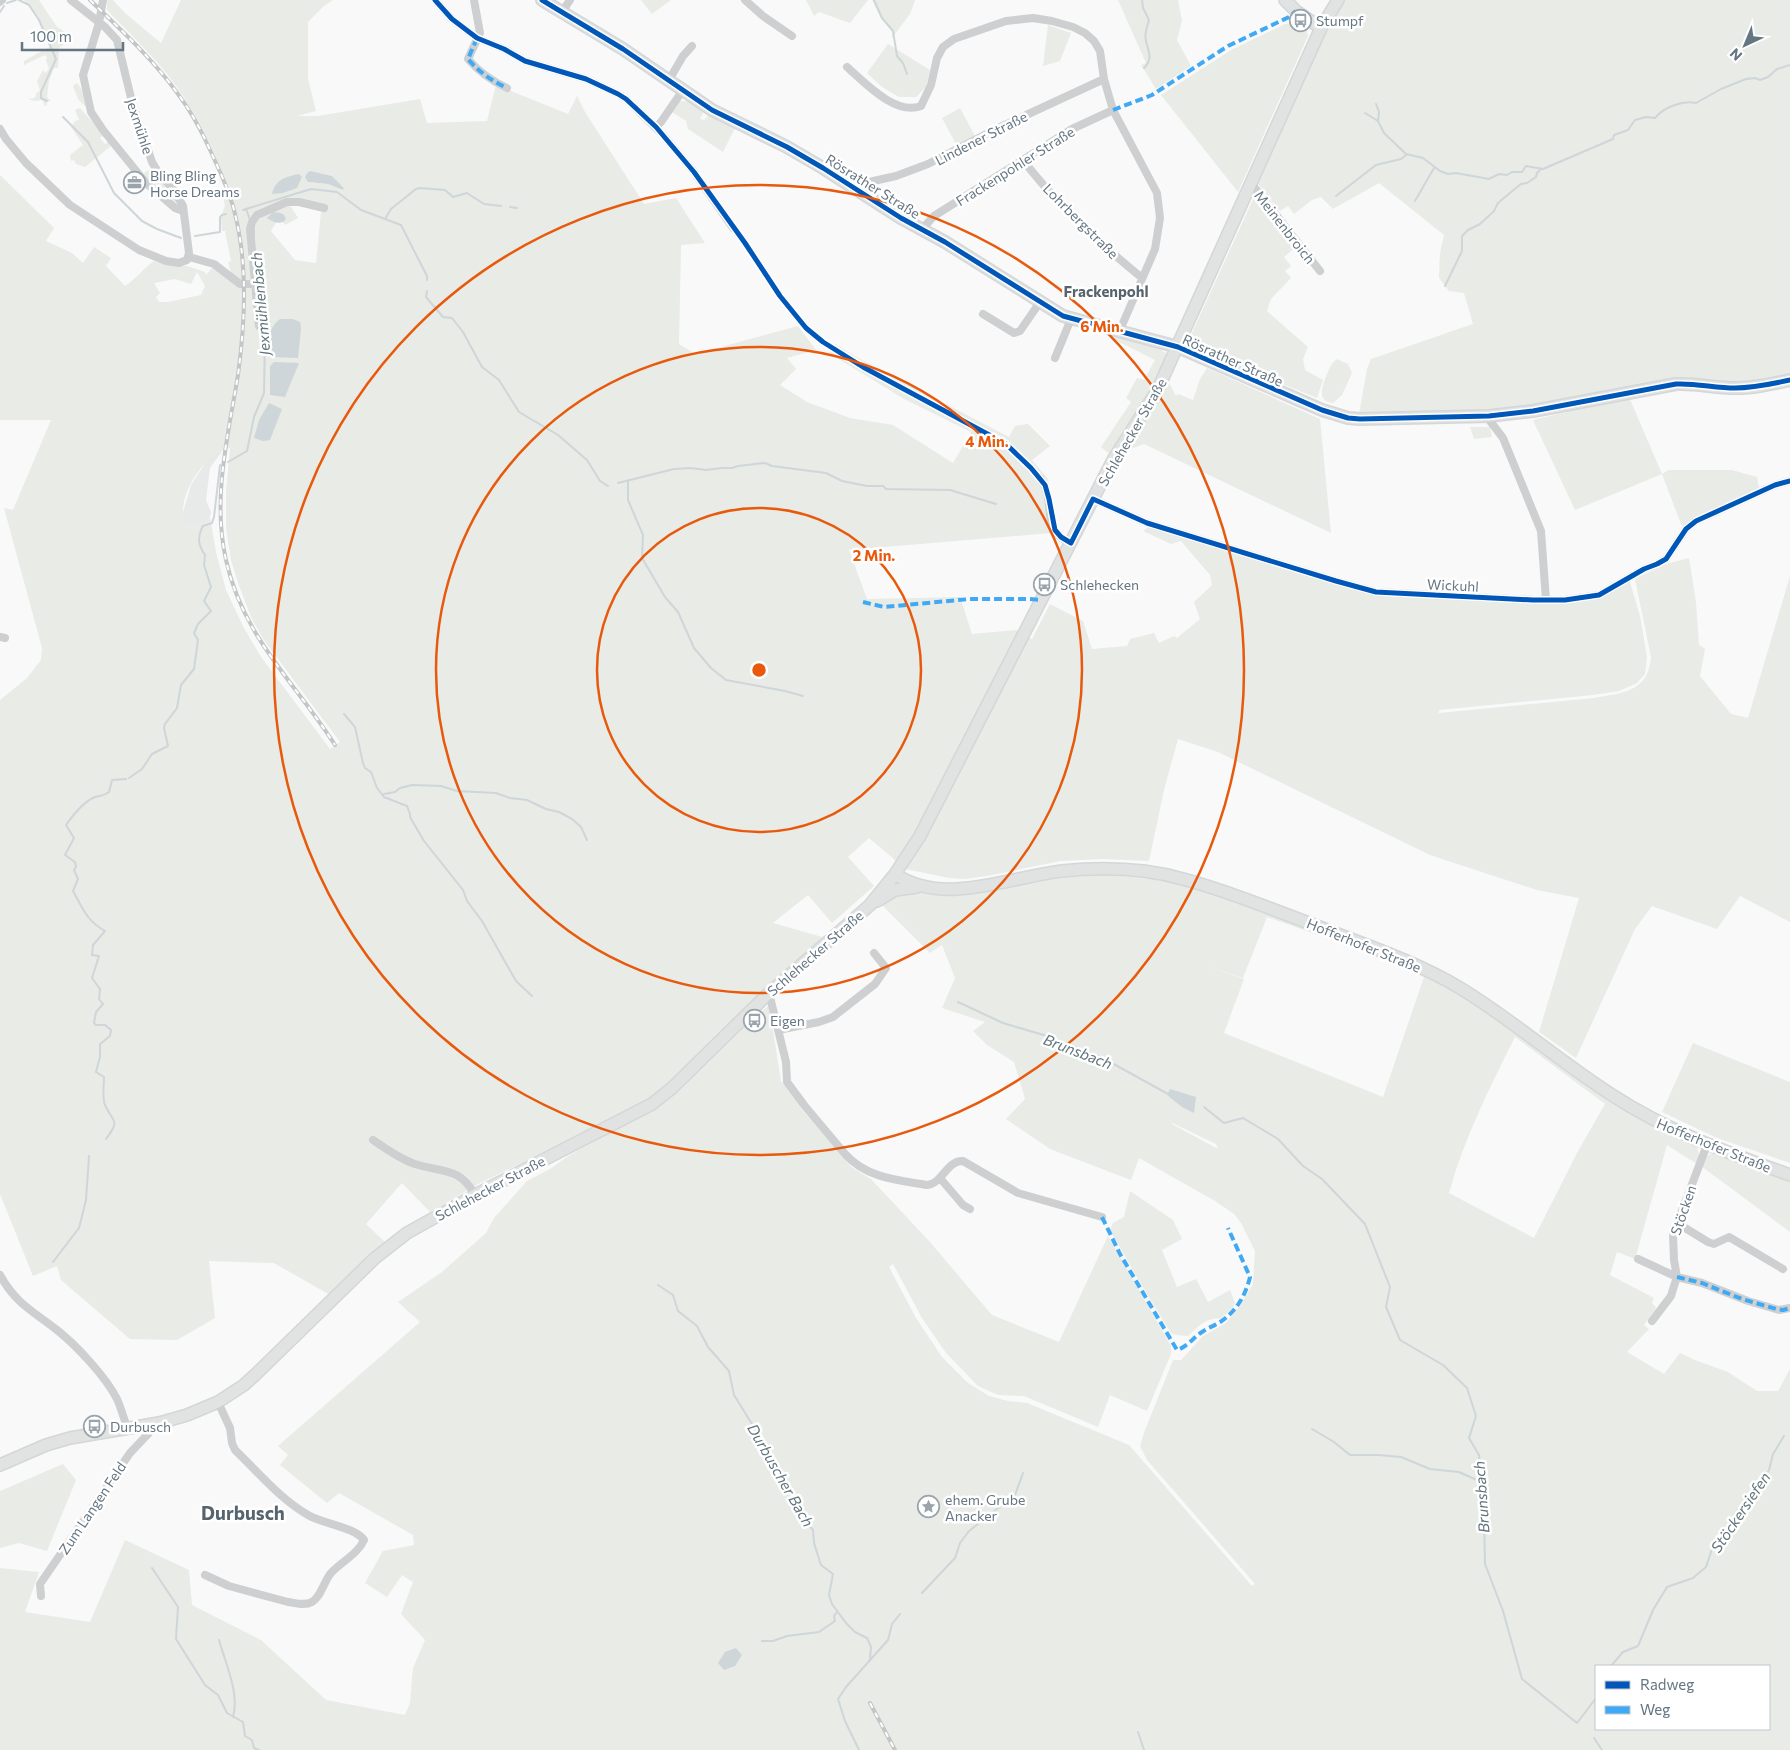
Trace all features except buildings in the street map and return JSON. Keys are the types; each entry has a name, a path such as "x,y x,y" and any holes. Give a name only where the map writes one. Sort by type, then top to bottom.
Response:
{"street":[{"name":"Jexmühle","path":"71,0 105,27 117,40 132,102 152,162 180,200 184,211 188,257"},
{"path":"103,0 100,23 83,75 92,112 103,130 146,183 175,208 184,211"},
{"path":"436,0 452,19 477,38 525,60 586,79 618,94 656,127 694,172 733,228"},
{"path":"474,0 480,33 468,59 479,70 498,84 507,88"},
{"name":"Rösrather Straße","path":"542,0 623,49 712,110 787,147 1040,302 1071,319 1120,330 1178,347 1292,398 1348,418 1489,416 1533,411 1676,384 1688,383 1741,388 1790,380"},
{"path":"562,12 570,0"},
{"path":"745,0 763,16 792,36"},
{"path":"1285,0 1296,11 1321,28"},
{"name":"Schlehecker Straße","path":"0,1466 46,1445 70,1438 153,1424 187,1415 218,1402 244,1385 255,1375 389,1246 414,1229 475,1195 652,1104 672,1088 769,993 870,904 895,874 916,842 942,795 1093,499 1114,460 1157,390 1321,28 1338,0"},
{"path":"847,67 878,95 894,104 912,110 921,106 931,85 936,58 954,38 1006,21 1029,18 1052,21 1085,34 1094,41 1100,51 1104,79 1113,110 1157,194 1160,218 1159,232 1154,249 1120,330"},
{"path":"669,80 682,56 692,46"},
{"name":"Lindener Straße","path":"856,190 869,182 896,176 928,164 996,129 1104,79"},
{"path":"656,127 683,90"},
{"name":"Frackenpohler Straße","path":"922,229 934,216 1072,129 1113,110"},
{"path":"0,129 26,163 70,205 139,250 157,258 179,263 187,260 188,257 214,264 240,284 255,284"},
{"name":"Lohrbergstraße","path":"1023,160 1032,172 1070,211 1142,278"},
{"name":"Meinenbroich","path":"1251,183 1320,271"},
{"path":"258,326 250,229 252,222 257,215 287,202 299,202 324,208"},
{"path":"983,314 1014,333 1020,331 1040,302"},
{"path":"1055,358 1071,319"},
{"path":"1489,416 1490,421 1503,438 1541,531 1546,600"},
{"path":"1041,479 1048,491 1055,530 1071,544"},
{"name":"Wickuhl","path":"1093,499 1147,523 1376,592 1546,600 1585,598 1599,595 1666,558 1686,529 1696,522 1775,485 1790,481"},
{"name":"Hofferhofer Straße","path":"895,874 904,880 927,886 968,888 1058,872 1105,869 1158,873 1206,886 1390,954 1443,978 1503,1016 1571,1068 1657,1122 1707,1145 1790,1175"},
{"path":"870,904 895,890 927,886"},
{"path":"778,1030 827,1020 875,984 886,968 874,952"},
{"path":"769,993 786,1062 787,1082 813,1117 853,1163 878,1176 932,1185 951,1166 958,1161 963,1161 1018,1193 1102,1217"},
{"path":"373,1140 413,1164 460,1176 470,1185 475,1195"},
{"name":"Stöcken","path":"1677,1277 1672,1247 1673,1234 1707,1145"},
{"path":"940,1178 963,1205 970,1209"},
{"path":"1677,1223 1714,1244 1729,1237 1783,1269"},
{"path":"1638,1259 1677,1277 1702,1283 1760,1305 1783,1310 1790,1308"},
{"path":"0,1275 7,1288 18,1301 56,1329 85,1356 116,1398 127,1428"},
{"path":"1652,1320 1671,1296 1677,1277"},
{"path":"205,1575 229,1586 288,1602 298,1604 310,1603 316,1598 330,1573 361,1546 364,1540 356,1533 314,1518 283,1496 235,1450 230,1428 218,1402"},
{"name":"Zum Langen Feld","path":"41,1596 40,1584 125,1460 149,1433 153,1424"}],"shaded area":[{"path":"24,0 39,0 57,27 65,32 64,36 67,42 59,48 58,68 54,68 49,81 47,97 51,101 47,102 45,106 42,100 28,99 35,98 37,92 40,91 37,81 43,70 46,73 49,68 46,61 47,57 45,55 24,65 24,61 51,46 39,20"},
{"path":"107,0 113,0 125,13 161,43 181,0 333,0 325,5 308,22 308,79 316,111 297,116 318,116 420,99 427,123 487,121 496,85 568,114 577,96 585,112 644,204 676,198 705,243 681,245 679,344 695,354 798,326 816,350 787,358 796,369 780,385 807,402 850,418 893,425 953,463 971,432 904,399 829,353 835,344 1009,437 1015,426 1028,424 1050,446 1032,460 1048,479 1057,528 1063,532 849,550 867,599 960,597 972,634 1017,630 1032,639 1050,604 1083,621 1092,649 1127,646 1130,639 1154,633 1159,643 1174,636 1177,638 1200,619 1194,602 1212,585 1210,575 1181,541 1171,544 1143,531 1150,526 1377,595 1600,597 1630,582 1640,616 1647,657 1645,674 1637,683 1619,691 1593,695 1439,710 1439,713 1594,698 1632,689 1645,677 1649,669 1651,657 1635,579 1666,564 1689,558 1696,602 1699,645 1705,649 1700,676 1731,714 1748,718 1790,576 1790,922 1740,896 1717,929 1652,906 1635,929 1576,1058 1539,1032 1579,898 1537,890 1430,855 1218,752 1178,739 1164,790 1149,861 1103,859 1061,861 987,876 965,879 949,878 901,868 893,858 869,838 848,857 874,886 832,923 808,895 773,923 822,937 785,979 659,1093 634,1109 480,1183 430,1212 402,1183 366,1224 386,1243 369,1256 330,1295 274,1263 209,1261 215,1318 177,1340 130,1339 61,1280 57,1266 33,1276 0,1194 0,700 27,678 41,660 42,648 4,508 13,510 51,420 0,420 0,175 54,228 46,241 72,253 83,263 94,247 111,258 106,266 125,286 154,261 167,265 187,266 205,272 206,275 212,268 227,277 231,273 228,262 231,261 225,231 222,231 221,218 225,205 221,191 229,188 214,152 175,84 147,51 107,10","holes":["311,171 332,176 344,188 343,190 328,184 308,182","288,202 324,209 321,212 316,263 295,260 271,231 279,217 285,225 298,218","197,272 205,286 201,295 168,302 159,302 156,297 160,293 154,283 175,279 191,284","230,448 226,492 226,528 231,560 238,583 251,617 263,639 340,742 330,749 261,657 244,628 226,590 216,552 210,517 195,527 185,525 183,514 184,502 188,490 201,468 220,452"]},
{"path":"641,0 671,0 652,14"},
{"path":"806,0 868,0 850,23 819,12 814,16"},
{"path":"872,0 915,0 910,14 892,38 892,31 881,18"},
{"path":"1118,0 1178,0 1182,21 1177,40 1191,66 1156,89 1141,65 1146,63"},
{"path":"1345,0 1790,0 1790,376 1744,384 1677,378 1508,410 1359,414 1367,369 1371,359 1473,324 1464,293 1449,291 1439,278 1440,253 1444,235 1379,183 1333,209 1321,197 1312,200 1294,214 1288,206 1280,211 1257,183 1315,51"},
{"path":"1294,23 1306,28 1308,36 1238,192 1161,95 1231,50 1285,24"},
{"path":"1048,25 1071,33 1060,61 1043,66"},
{"path":"888,44 930,70 926,87 916,97 899,97 882,87 867,73"},
{"path":"77,83 85,94 88,109 78,99 73,86"},
{"path":"680,101 691,102 704,111 700,119 704,120 710,114 735,128 723,152 688,129 686,121 672,112"},
{"path":"80,108 104,135 100,138 105,144 108,142 111,146 85,167 76,164 74,160 71,161 70,155 83,145 71,127 75,121 79,120 75,110"},
{"path":"960,108 975,136 957,146 942,118"},
{"path":"150,169 169,186 180,206 177,206 147,179 144,174"},
{"path":"311,171 332,176 344,188 343,190 328,184 308,182 305,177"},
{"path":"299,174 302,177 297,188 283,193 272,194 279,182 289,176"},
{"path":"1255,195 1296,247 1284,257 1291,266 1285,271 1291,278 1271,299 1267,311 1308,347 1303,359 1305,370 1323,380 1317,398 1193,347 1192,333"},
{"path":"273,212 283,214 286,219 280,223 267,218"},
{"path":"280,319 293,319 300,322 298,358 273,357 270,353 268,342 270,332"},
{"path":"1117,334 1154,346 1166,353 1167,359 1162,369 1176,396 1178,394 1193,400 1200,379 1207,368 1320,419 1331,533 1144,444 1112,456 1101,447 1131,402 1126,398 1137,378 1144,380 1155,360 1113,339"},
{"path":"1337,359 1348,364 1352,373 1342,395 1333,403 1323,398 1322,391 1330,368"},
{"path":"274,362 299,363 285,397 270,395 270,366"},
{"path":"1629,397 1662,474 1575,510 1533,420"},
{"path":"269,403 282,409 270,440 263,441 254,438 259,420"},
{"path":"1470,427 1490,427 1492,437 1474,439"},
{"path":"222,450 210,468 206,500 211,512 210,517 195,527 187,526 182,516 191,485 208,459"},
{"path":"1669,470 1732,470 1757,477 1759,488 1698,516 1684,527 1681,524 1662,474"},
{"path":"1107,874 1147,879 1145,875 1195,885 1427,973 1694,1144 1699,1154 1697,1164 1667,1145 1635,1259 1617,1252 1610,1275 1654,1298 1652,1303 1656,1308 1644,1325 1649,1329 1627,1352 1664,1374 1680,1353 1728,1372 1757,1391 1778,1391 1790,1369 1790,1750 0,1750 0,1568 39,1572 25,1612 90,1622 125,1540 189,1570 192,1605 261,1640 326,1700 405,1715 410,1703 413,1668 425,1640 401,1614 413,1582 402,1575 387,1597 365,1583 383,1551 414,1545 413,1535 339,1493 327,1503 280,1465 288,1455 278,1446 420,1322 398,1302 442,1272 486,1233 494,1218 527,1181 655,1107 769,1005 781,1081 802,1110 840,1151 850,1166 871,1179 929,1241 992,1315 1059,1342 1108,1236 1171,1346 1171,1354 1147,1411 1110,1395 1098,1427 1024,1396 998,1395 978,1386 946,1353 922,1318 893,1264 889,1267 916,1318 942,1357 968,1383 989,1396 1027,1403 1129,1445 1252,1586 1255,1584 1147,1460 1140,1446 1173,1360 1181,1360 1203,1336 1226,1323 1241,1304 1253,1284 1255,1251 1241,1223 1234,1214 1215,1201 1139,1158 1131,1180 1050,1149 1006,1119 1025,1099 1014,1062 987,1045 973,1031 985,1022 942,1008 955,978 942,945 930,953 882,905 891,897 907,891 949,895 1038,880","holes":["1267,917 1346,945 1424,977 1383,1097 1224,1033 1244,979 1203,965 1243,978","1515,1037 1605,1104 1577,1153 1534,1238 1449,1193 1470,1133","1172,1124 1216,1144 1218,1149"]},
{"path":"1693,1043 1790,1082 1790,1163 1717,1138 1662,1112"},
{"path":"1170,1089 1196,1097 1194,1113 1182,1107 1167,1095"},
{"path":"1712,1153 1717,1153 1790,1178 1790,1232 1701,1166 1704,1158"},
{"path":"1130,1191 1173,1220 1182,1239 1162,1250 1177,1287 1196,1279 1208,1302 1230,1290 1235,1303 1231,1310 1220,1319 1207,1321 1188,1336 1171,1333 1110,1230 1113,1223 1124,1217"},
{"path":"63,1464 76,1480 47,1551 19,1543 0,1548 0,1491"},
{"path":"736,1648 742,1655 735,1666 724,1670 718,1663 725,1652"}],"waterway":[{"name":"Jexmühlenbach","path":"7,3 16,0"},
{"name":"Jexmühlenbach","path":"19,0 29,5 39,20 56,59 41,92 41,98 47,101"},
{"path":"874,0 882,18 893,31 897,56 903,63 907,74"},
{"path":"1142,0 1143,8 1149,20 1145,36 1150,58 1144,68"},
{"name":"Jexmühlenbach","path":"0,12 4,6"},
{"path":"1365,113 1378,121 1384,133 1406,154 1423,158 1440,171 1448,174 1456,173 1489,179 1499,174 1507,175 1512,172 1522,172 1526,166 1543,169 1613,139 1614,135 1628,130 1635,120 1646,117 1655,118 1674,105 1696,103 1721,89 1746,79 1755,78 1760,80 1768,77 1777,69 1790,65"},
{"path":"1376,104 1379,112 1378,121"},
{"name":"Jexmühlenbach","path":"63,117 88,142 114,193 142,221 181,238"},
{"path":"1336,196 1376,165 1401,159 1406,155"},
{"path":"1415,201 1434,168"},
{"path":"1445,286 1462,251 1462,236 1468,230 1480,224 1494,211 1498,203 1521,184 1527,183 1536,177 1541,169"},
{"path":"246,209 311,189 337,192 361,210 385,219 391,209 416,189 420,188 445,190 453,197 467,193 484,204 501,206"},
{"path":"510,207 517,208"},
{"name":"Jexmühlenbach","path":"243,210 246,209 250,220"},
{"name":"Jexmühlenbach","path":"195,236 220,232 220,217 226,214"},
{"path":"385,219 401,225 427,276 427,280"},
{"name":"Jexmühlenbach","path":"254,227 254,237"},
{"name":"Jexmühlenbach","path":"228,462 247,451 254,417 264,393 265,337 257,266"},
{"path":"427,291 426,297 443,317 452,318 463,332 482,367 499,380 519,412 558,435 587,460 600,481 608,486"},
{"path":"618,483 674,469 691,468 706,470 765,463 772,466 826,473 842,481 867,486 883,486 886,489 950,490 996,504"},
{"name":"Jexmühlenbach","path":"164,728 177,708 181,685 194,669 198,640 194,633 198,624 211,611 204,601 211,587 204,565 205,555 201,548 199,537 203,526 212,523 214,517 220,465"},
{"path":"628,480 628,500 643,535 642,558 665,597 678,612 694,648 711,668 726,680 803,696"},
{"path":"344,714 355,727 363,763 365,768 371,772 377,788 384,797 407,806 410,817 424,841 463,890 467,901 482,921 516,981 532,996"},
{"name":"Jexmühlenbach","path":"129,778 142,769 152,754 168,746 164,728"},
{"name":"Jexmühlenbach","path":"106,1139 113,1128 114,1121 104,1102 104,1077 96,1072 100,1057 100,1044 110,1036 111,1030 105,1025 96,1025 94,1023 96,1012 103,1004 99,999 100,989 92,978 99,956 92,955 93,945 105,931 90,919 73,891 78,879 74,870 76,867 75,862 65,855 74,838 66,825 82,805 95,797 109,792 112,780 126,779"},
{"path":"384,794 412,785 441,786 457,791 496,793 510,798 527,800 572,819 581,827 587,840"},
{"name":"Brunsbach","path":"958,1002 1003,1023 1047,1036 1101,1057 1168,1094"},
{"name":"Brunsbach","path":"1204,1107 1224,1123 1243,1118 1278,1139 1303,1166 1322,1179 1365,1224 1390,1287 1386,1307 1400,1340 1443,1365 1467,1388 1476,1416 1469,1438 1479,1455 1484,1514 1485,1564 1503,1611 1522,1679 1577,1723 1595,1699"},
{"name":"Jexmühlenbach","path":"53,1262 79,1228 86,1200 89,1156"},
{"name":"Durbuscher Bach","path":"658,1285 673,1295 678,1311 697,1326 708,1347 729,1371 734,1395 773,1458 786,1489 804,1510 804,1520 813,1530 814,1543 821,1565 833,1574 829,1595 832,1604 855,1632 867,1638 871,1647 870,1659"},
{"path":"1312,1429 1334,1442 1350,1455 1401,1457 1430,1469 1459,1472 1481,1482"},
{"name":"Stöckersiefen","path":"1612,1665 1623,1652 1638,1646 1653,1610 1667,1587 1693,1578 1706,1567 1713,1546 1723,1535 1737,1510 1746,1505 1769,1470 1773,1454 1784,1436"},
{"path":"922,1593 955,1558 960,1543 969,1531 1015,1495 1023,1473"},
{"path":"152,1568 178,1607 176,1639 205,1685 218,1695 227,1713 243,1722 245,1736 252,1740 254,1748 259,1750"},
{"path":"762,1641 773,1641 787,1636 819,1632 835,1621 834,1616 837,1612"},
{"name":"Durbuscher Bach","path":"859,1750 845,1721 838,1699 846,1687 888,1640 892,1624 900,1614"},
{"path":"219,1640 235,1698 233,1717"},
{"path":"1138,1732 1144,1750"},
{"name":"Brunsbach","path":"1594,1738 1602,1750"}],"railway":[{"path":"90,0 147,57 183,101 204,137 230,198 235,214 242,254 244,314 238,375 226,444 221,490 222,537 226,560 244,612 257,635 335,745"},
{"path":"870,1703 895,1750"}],"marked path":[{"path":"1113,110 1152,95 1228,46 1289,17 1296,11"},
{"path":"477,38 468,59 486,76 507,88"},
{"path":"863,602 884,607 970,599 1042,600"},
{"path":"1102,1217 1120,1254 1177,1350 1228,1316 1237,1306 1246,1289 1250,1277 1228,1228"},
{"path":"1677,1277 1702,1283 1742,1299 1776,1309 1790,1308"}],"cycle path":[{"path":"435,0 452,19 477,38 504,49 525,61 586,79 626,99 656,127 694,172 780,296 806,328 823,342 863,367 1006,444 1031,468 1045,485 1055,530 1061,537 1071,543 1093,499 1147,523 1376,592 1565,600 1599,595 1644,569 1666,559 1686,529 1696,521 1775,485 1790,481"},
{"path":"542,0 623,49 712,110 787,147 823,168 901,218 945,242 1063,316 1178,347 1322,410 1348,418 1489,416 1533,411 1676,384 1742,388 1790,380"}],"place":[{"name":"Stumpf","path":"1300,20"},
{"name":"Bling Bling Horse Dreams","path":"134,183"},
{"name":"Schlehecken","path":"1044,584"},
{"name":"Eigen","path":"754,1020"},
{"name":"Durbusch","path":"94,1426"},
{"name":"ehem. Grube Anacker","path":"929,1507"}],"district":[{"name":"Frackenpohl","path":"1106,291"},
{"name":"Durbusch","path":"243,1512"}]}
